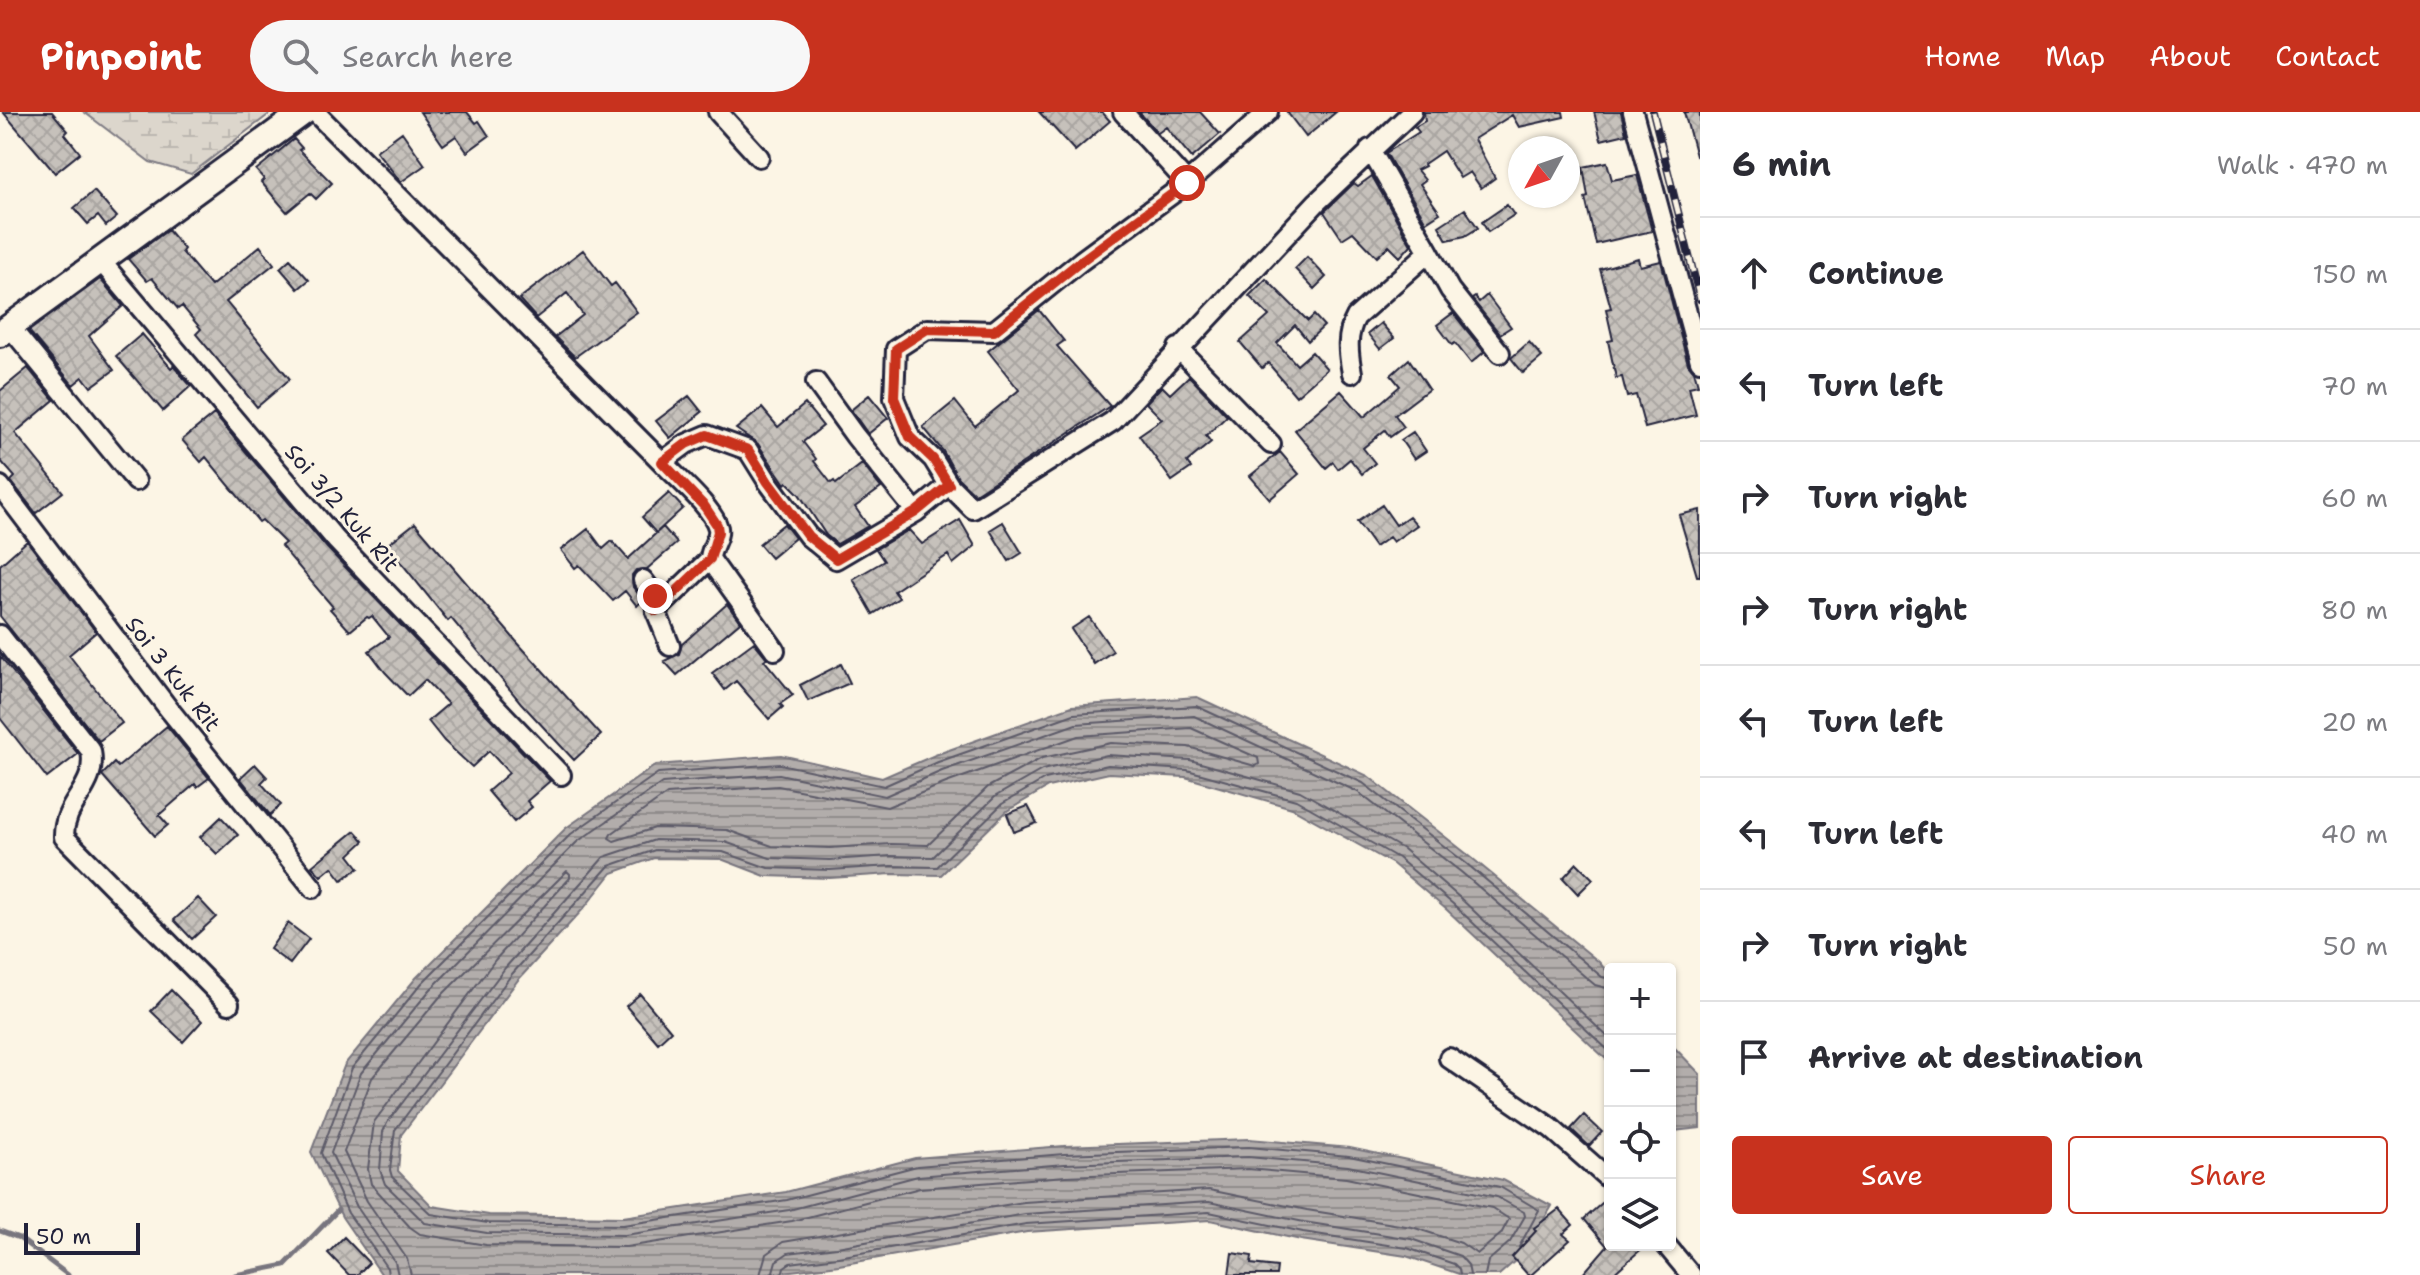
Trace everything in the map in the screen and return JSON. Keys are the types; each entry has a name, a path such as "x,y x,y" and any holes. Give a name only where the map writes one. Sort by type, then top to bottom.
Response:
{"street":[{"path":"136,481 5,330 304,112"},
{"path":"315,112 705,507 718,532 710,559 656,611"},
{"path":"718,112 759,157"},
{"path":"1123,112 1187,183"},
{"path":"1268,112 1187,183 1081,261 994,331 927,329 896,349 894,398 910,437 933,459 949,485 973,509 1113,421 1178,348 1370,149 1412,112"},
{"path":"1633,112 1700,361"},
{"path":"1370,149 1450,290 1500,353"},
{"path":"1352,373 1348,341 1356,317 1429,252"},
{"name":"Soi 3/2 Kuk Rit","path":"100,260 336,540 561,775"},
{"path":"1178,348 1271,444"},
{"path":"816,382 916,512"},
{"path":"662,462 686,444 707,435 748,450 808,536 836,559 916,512 949,485"},
{"name":"Soi 3 Kuk Rit","path":"0,486 168,708 313,888"},
{"path":"710,559 775,650"},
{"path":"643,580 655,596 656,611 670,646"},
{"path":"0,635 91,751 94,766 91,777 67,818 64,837 229,1004"},
{"path":"1449,1058 1551,1128 1609,1179"},
{"path":"1671,1251 1691,1275"}],"green space":[{"path":"84,112 272,112 191,174 150,162"}],"water":[{"path":"1197,697 1368,776 1604,968 1604,1057 1447,910 1393,864 1292,808 1185,777 1109,773 1048,787 1007,811 941,875 765,876 721,859 654,858 612,873 518,980 401,1135 398,1171 432,1206 489,1215 623,1217 786,1192 915,1158 1064,1146 1249,1139 1350,1148 1503,1180 1552,1206 1524,1253 1499,1275 1462,1275 1406,1256 1301,1240 1210,1220 1027,1232 839,1265 759,1275 382,1275 342,1217 311,1152 345,1064 416,978 566,828 656,765 781,755 882,778 935,755 1072,706"},
{"path":"1676,1049 1700,1074 1700,1128 1676,1131"}],"building":[{"path":"3,112 52,112 68,131 65,134 80,153 55,173"},
{"path":"420,112 467,112 476,123 479,121 489,136 467,152 456,136 443,145"},
{"path":"1039,112 1102,112 1110,121 1075,151"},
{"path":"1139,112 1200,112 1220,134 1192,158 1166,127 1158,133"},
{"path":"1287,112 1336,112 1306,137"},
{"path":"1424,112 1563,112 1564,117 1519,127 1512,115 1474,139 1495,178 1481,188 1470,172 1460,178 1443,151 1424,164 1417,170 1425,180 1420,184 1440,213 1426,222 1386,153 1419,132 1415,127 1425,121"},
{"path":"1594,112 1621,112 1626,134 1601,140"},
{"path":"1684,112 1700,112 1700,155 1696,156"},
{"path":"402,132 425,165 401,182 376,151"},
{"path":"294,139 302,148 299,150 332,183 316,199 310,193 287,212 261,182 264,179 256,170"},
{"path":"1607,162 1612,180 1637,175 1652,231 1596,244 1585,198 1588,197 1583,167"},
{"path":"1372,176 1411,245 1400,257 1389,246 1377,257 1353,232 1342,239 1324,212 1354,183 1358,186"},
{"path":"94,191 117,217 106,226 98,216 88,224 74,208"},
{"path":"1507,205 1514,215 1488,232 1482,222"},
{"path":"1465,209 1478,228 1465,236 1447,240 1439,226"},
{"path":"168,230 211,286 260,246 274,264 226,302 290,379 257,407 196,334 201,329 182,306 178,309 152,278 147,281 128,259"},
{"path":"583,250 611,286 615,283 637,312 575,357 555,337 583,315 567,293 536,318 519,299"},
{"path":"1307,257 1326,277 1314,289 1295,269"},
{"path":"1638,258 1640,266 1661,261 1688,364 1694,371 1698,385 1689,387 1696,415 1645,428 1636,395 1627,397 1622,377 1616,378 1608,341 1613,340 1606,309 1611,308 1600,269"},
{"path":"290,259 309,280 298,289 280,268"},
{"path":"100,279 123,306 89,336 114,370 91,387 83,377 73,385 29,331"},
{"path":"1266,279 1308,321 1314,315 1324,326 1308,341 1295,325 1277,343 1297,365 1312,352 1327,369 1296,396 1268,363 1262,368 1240,342 1269,316 1249,296"},
{"path":"1487,295 1511,327 1500,334 1472,299 1475,297 1479,302"},
{"path":"1039,310 1064,341 1057,346 1110,406 975,494 958,478 943,451 923,427 955,401 975,426 1019,390 988,351"},
{"path":"1453,313 1484,352 1471,363 1437,325"},
{"path":"1381,323 1394,338 1380,349 1368,334"},
{"path":"142,334 191,386 163,411 116,356"},
{"path":"1529,342 1542,357 1523,373 1511,358"},
{"path":"1409,359 1429,389 1395,415 1404,427 1390,437 1385,430 1363,448 1375,463 1362,474 1350,459 1338,469 1333,462 1326,468 1295,430 1341,391 1364,417 1400,386 1391,375"},
{"path":"28,368 54,400 15,433 63,492 36,513 11,481 15,477 0,460 0,391"},
{"path":"1189,376 1227,416 1206,436 1211,442 1187,462 1191,468 1172,481 1139,435 1162,419 1146,403 1162,386 1170,394"},
{"path":"869,395 888,418 868,434 851,410"},
{"path":"689,396 702,412 670,438 656,421"},
{"path":"805,404 823,426 803,442 831,483 834,481 836,484 862,464 881,488 855,507 868,526 837,544 826,535 799,494 787,482 785,484 758,444 736,429 762,408 778,427"},
{"path":"214,414 327,548 550,781 527,801 532,807 514,822 488,791 509,773 489,751 472,767 444,741 428,721 448,704 425,680 408,696 385,672 369,651 389,637 372,616 350,631 281,546 285,543 262,520 259,522 206,457 201,462 182,440"},
{"path":"1413,432 1426,451 1414,459 1401,440"},
{"path":"1280,452 1299,474 1270,499 1250,476"},
{"path":"669,493 683,508 656,533 642,517"},
{"path":"1382,505 1396,525 1409,516 1417,525 1393,542 1389,537 1375,547 1357,522"},
{"path":"1700,510 1700,576 1697,576 1679,515"},
{"path":"960,520 975,546 953,564 948,555 894,591 899,598 873,614 853,579 884,561 876,549 909,530 922,544"},
{"path":"1003,522 1022,553 1009,561 990,530"},
{"path":"415,523 601,735 574,760 521,703 451,618 448,621 387,545"},
{"path":"784,524 795,538 771,558 759,544"},
{"path":"663,527 677,543 647,569 636,570 632,575 633,587 643,600 637,606 625,591 613,601 579,565 575,568 561,550 588,529 603,549 612,541 628,559"},
{"path":"27,541 96,632 69,655 122,723 99,741 0,616 0,565"},
{"path":"727,604 740,622 677,675 664,661 679,654 682,644"},
{"path":"1089,617 1113,651 1094,664 1071,629"},
{"path":"754,642 767,658 764,660 793,695 780,704 783,707 769,719 736,681 725,690 712,673"},
{"path":"0,656 78,754 47,778 0,718"},
{"path":"841,664 850,683 808,701 800,685"},
{"path":"167,726 209,778 197,787 195,784 159,815 168,825 155,836 102,775 114,763 118,767"},
{"path":"255,764 267,777 261,783 281,805 270,815 240,778"},
{"path":"1028,806 1037,823 1014,832 1007,814"},
{"path":"221,817 238,835 217,854 200,837"},
{"path":"355,831 364,841 349,855 359,868 342,880 332,867 321,876 312,866"},
{"path":"1577,863 1593,879 1578,894 1563,878"},
{"path":"198,898 216,917 192,939 174,920"},
{"path":"288,923 309,939 290,964 270,949"},
{"path":"171,990 202,1021 183,1042 151,1011"},
{"path":"640,994 671,1031 658,1043 626,1006"},
{"path":"1584,1115 1602,1132 1589,1146 1571,1129"},
{"path":"1604,1201 1604,1242 1584,1219"},
{"path":"1559,1209 1573,1225 1563,1234 1570,1240 1528,1275 1512,1257 1536,1231 1534,1228"},
{"path":"344,1237 369,1263 357,1275 349,1275 328,1253"},
{"path":"1604,1249 1639,1251 1612,1275 1582,1275"},
{"path":"1232,1253 1252,1256 1251,1264 1277,1267 1276,1275 1229,1275"}],"waterway":[{"path":"235,1275 285,1265 338,1210"},
{"path":"0,1231 19,1238 68,1275"}],"railway":[{"path":"1653,112 1700,299"}],"route":[{"path":"655,596 656,611 710,559 718,532 705,507 662,462 686,444 707,435 748,450 808,536 836,559 916,512 949,485 933,459 910,437 894,398 896,349 927,329 994,331 1081,261 1187,183"}]}
